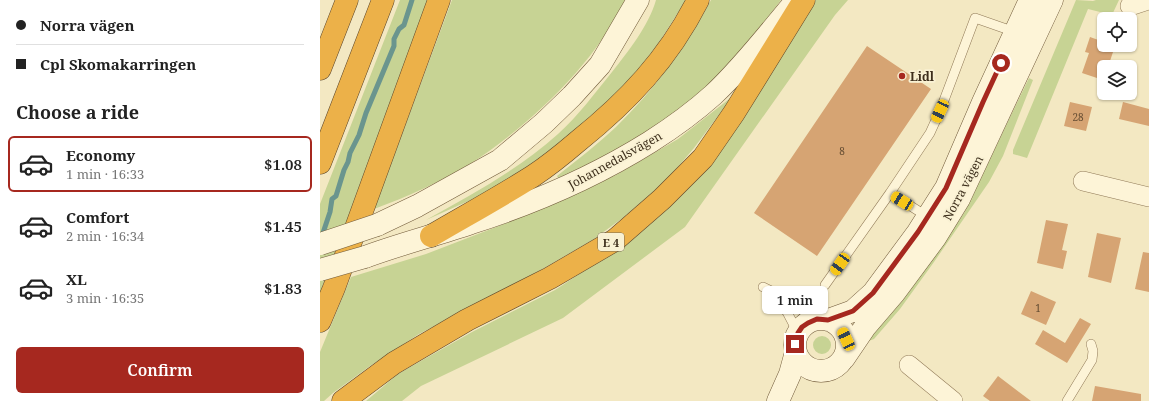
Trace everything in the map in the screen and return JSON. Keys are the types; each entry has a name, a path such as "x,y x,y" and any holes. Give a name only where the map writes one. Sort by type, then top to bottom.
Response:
{"highway":[{"path":"320,69 347,0"},
{"path":"320,163 383,0"},
{"path":"320,321 334,288 439,0"},
{"path":"430,236 534,175 607,118 641,83 668,51 689,18 698,0"},
{"name":"E 4","path":"343,401 394,363 421,347 467,320 550,278 615,240 662,199 703,158 734,113 804,0"}],"main road":[{"path":"320,244 377,225 417,206 500,160 544,124 600,65 638,0"},
{"name":"Johannedalsvägen","path":"320,270 486,218 557,191 594,174 669,129 712,95 743,63 797,0"},
{"name":"Norra vägen","path":"823,320 853,311 873,293 928,217 946,188 983,102 1030,0"},
{"name":"Norra vägen","path":"844,358 865,327 895,292 930,244 959,199 1052,0"},
{"path":"778,401 790,374 802,327 808,323 823,320 836,324 846,339 847,349 844,358 838,365 822,372 784,401"},
{"path":"797,342 799,359 806,367 822,372"}],"street":[{"path":"1130,6 1148,0"},
{"path":"1083,181 1149,197"},
{"path":"910,365 953,401"}],"lane":[{"path":"825,285 930,133 940,111 975,18 1015,33"},
{"path":"890,193 928,217"},
{"path":"797,342 787,312 763,287 796,303 823,320"},
{"path":"1067,401 1092,360 1093,351 1091,344"}],"green space":[{"path":"400,0 430,0 320,293 320,204"},
{"path":"452,0 625,0 612,24 578,70 558,92 515,131 492,149 459,171 423,189 374,209"},
{"path":"656,0 686,0 658,44 634,76 601,112 531,167 482,195 426,220 478,191 528,159 558,134 586,104 631,47 648,19"},
{"path":"711,0 781,0 747,45 724,71 681,108 658,125 633,140 583,167 558,178 557,176 616,127 656,83 680,51"},
{"path":"816,0 848,0 835,15 685,227 563,318 421,386 402,401 366,401 398,374 472,332 555,290 622,246 745,115"},
{"path":"1076,0 1119,0 1113,12 1100,12 1088,9 1027,158 1013,154 1013,150"},
{"path":"1029,78 1033,80 1003,156 989,182 900,309 874,339 866,342 932,260 964,213"},
{"path":"733,96 694,148 666,181 624,217 594,239 532,275 419,334 370,366 324,401 320,401 320,352 351,277 426,254 504,224 616,175 678,139"},
{"path":"818,336 826,336 831,341 829,352 826,354 818,354 813,349 813,341"}],"building":[{"path":"1090,37 1097,40 1097,52 1113,52 1110,60 1097,60 1097,78 1082,73 1089,53 1085,52"},
{"path":"867,46 931,89 817,256 754,213"},
{"path":"1070,102 1092,107 1086,131 1064,126"},
{"path":"1123,102 1149,109 1149,126 1119,119"},
{"path":"1046,220 1068,224 1062,250 1067,251 1063,269 1037,263"},
{"path":"1097,233 1121,238 1111,283 1088,277"},
{"path":"1143,252 1149,253 1149,292 1135,289"},
{"path":"1031,291 1056,302 1046,325 1021,314"},
{"path":"1080,318 1091,324 1067,363 1035,344 1043,330 1065,343"},
{"path":"998,376 1031,401 990,401 983,396"},
{"path":"1095,386 1141,394 1141,401 1092,401"}],"waterway":[{"path":"322,236 330,212 332,199 336,196 350,153 359,135 366,113 394,46 394,39 399,29 404,25 412,0"}],"place":[{"name":"Lidl","path":"902,76"}],"route":[{"path":"795,344 798,333 802,327 808,323 817,319 828,320 853,311 873,293 918,232 946,188 1001,63"}]}
